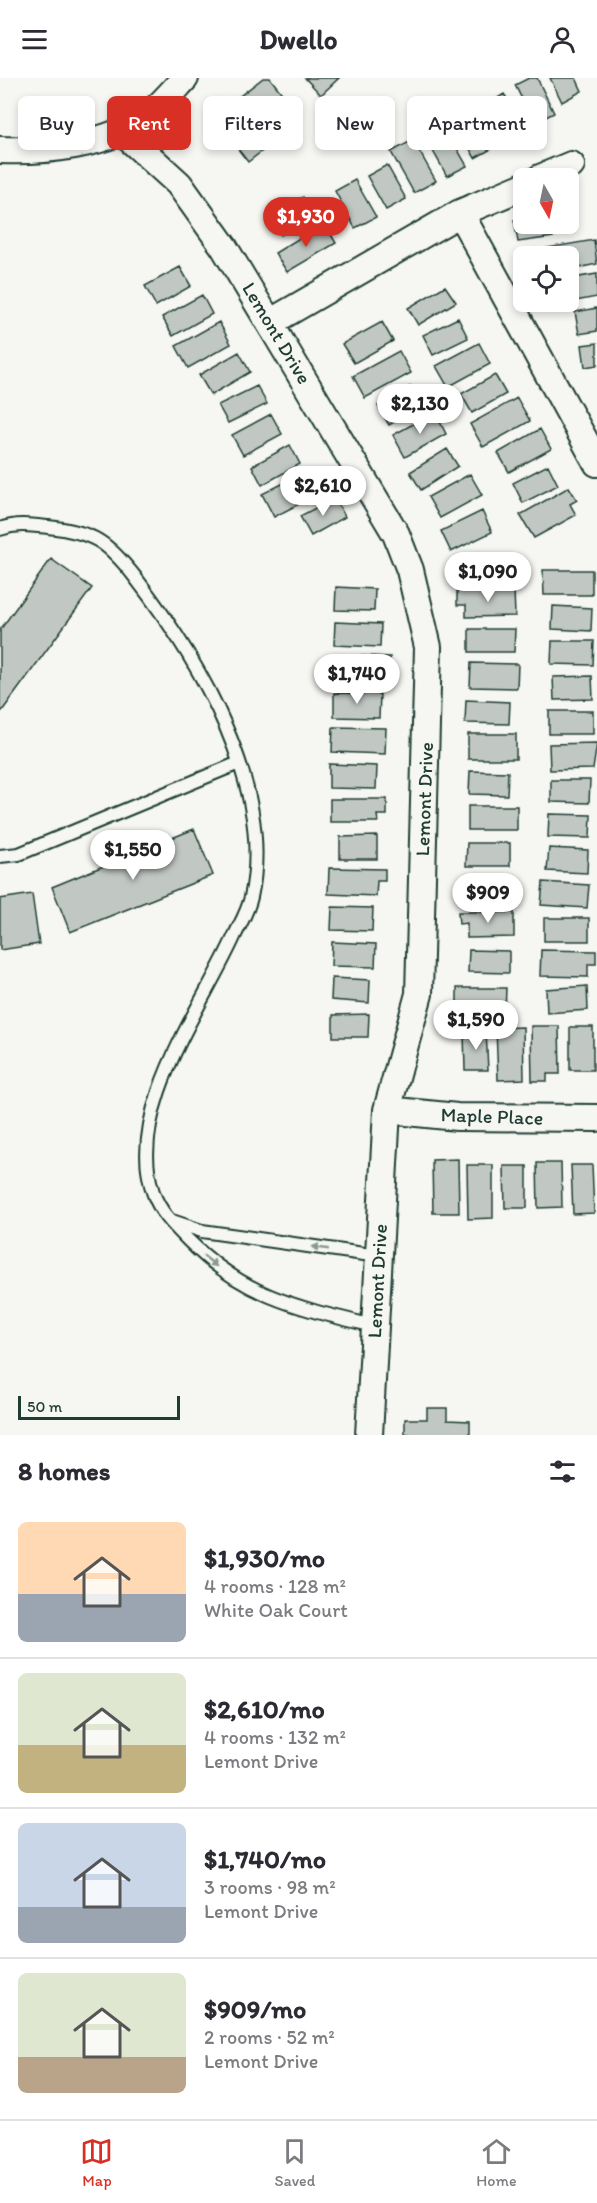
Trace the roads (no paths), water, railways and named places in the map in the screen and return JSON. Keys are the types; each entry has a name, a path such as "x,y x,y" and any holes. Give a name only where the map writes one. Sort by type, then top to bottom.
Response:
{"street":[{"path":"167,96 185,78"},
{"path":"0,150 36,152 107,135"},
{"name":"Lemont Drive","path":"142,150 179,184 224,247 396,534 410,570 429,647 419,994 387,1110 369,1435"},
{"path":"564,168 571,165"},
{"path":"271,322 460,213 513,191"},
{"path":"460,213 597,463"},
{"name":"Maple Place","path":"387,1110 457,1117 597,1118"}],"lane":[{"path":"0,530 17,524 80,531 103,542 142,586 198,666 239,763 254,815 257,844 256,871 251,900 226,955 166,1070 151,1118 146,1168 153,1194 168,1220 205,1257 237,1281 290,1306 374,1326"},
{"path":"0,856 19,854 239,763"},
{"path":"168,1220 202,1231 378,1256"}]}
